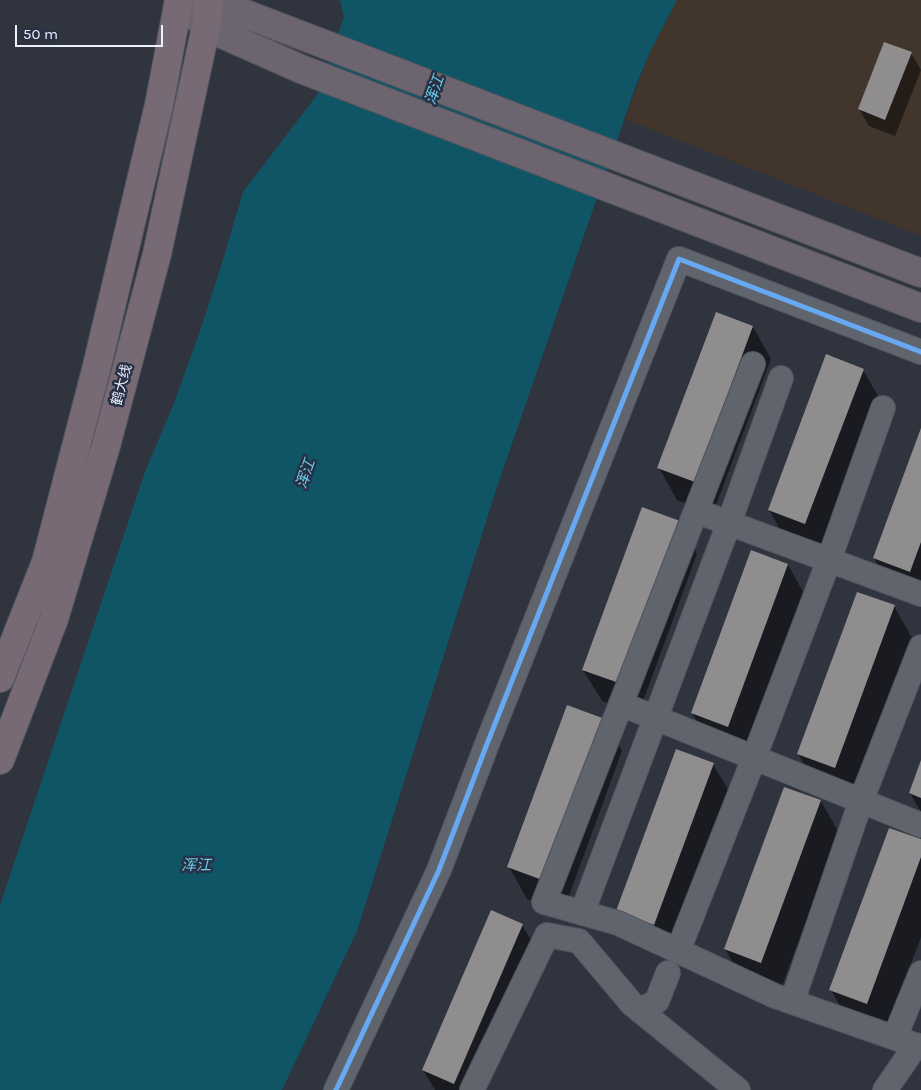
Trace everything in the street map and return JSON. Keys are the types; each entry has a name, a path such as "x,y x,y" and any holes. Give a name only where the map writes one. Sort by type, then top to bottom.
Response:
{"highway":[{"name":"鹤大线","path":"0,678 46,562 96,370 159,105 180,0"},
{"name":"鹤大线","path":"0,760 54,619 106,446 157,254 206,27 209,0"}],"main road":[{"path":"180,0 206,27 301,69 921,308"},
{"path":"209,0 921,273"}],"street":[{"path":"336,1090 439,870 679,259 921,352"},
{"path":"753,364 544,902 618,924 775,996 910,1043"},
{"path":"582,913 730,523 781,378"},
{"path":"678,951 829,560 883,408"},
{"path":"696,510 921,594"},
{"path":"792,1002 861,801 921,647"},
{"path":"621,704 921,825"},
{"path":"472,1090 547,935 579,941 618,924"},
{"path":"579,941 632,1004 735,1089"},
{"path":"640,1011 657,1001 668,973"},
{"path":"885,1090 910,1043 921,973"}],"shaded area":[{"path":"677,0 921,0 921,236 625,119 650,52"}],"water":[{"name":"浑江","path":"340,0 677,0 650,52 635,88 496,490 357,931 282,1090 0,1090 0,905 145,472 174,403 199,334 243,192 317,95 344,17"}],"building":[{"path":"884,42 912,52 885,120 858,109"},
{"path":"716,312 753,326 695,482 657,468"},
{"path":"826,354 864,369 805,524 768,510"},
{"path":"921,428 921,542 910,572 873,558"},
{"path":"642,507 680,521 619,683 582,670"},
{"path":"751,550 788,564 728,727 691,713"},
{"path":"857,592 895,605 835,768 797,754"},
{"path":"567,705 605,719 545,881 507,867"},
{"path":"676,749 714,763 654,925 616,911"},
{"path":"921,760 921,798 909,793"},
{"path":"784,787 821,800 761,963 724,949"},
{"path":"889,828 921,839 921,857 867,1004 829,990"},
{"path":"491,910 523,924 454,1084 422,1070"}],"cycle path":[{"path":"336,1090 439,870 679,259 921,352"}]}
